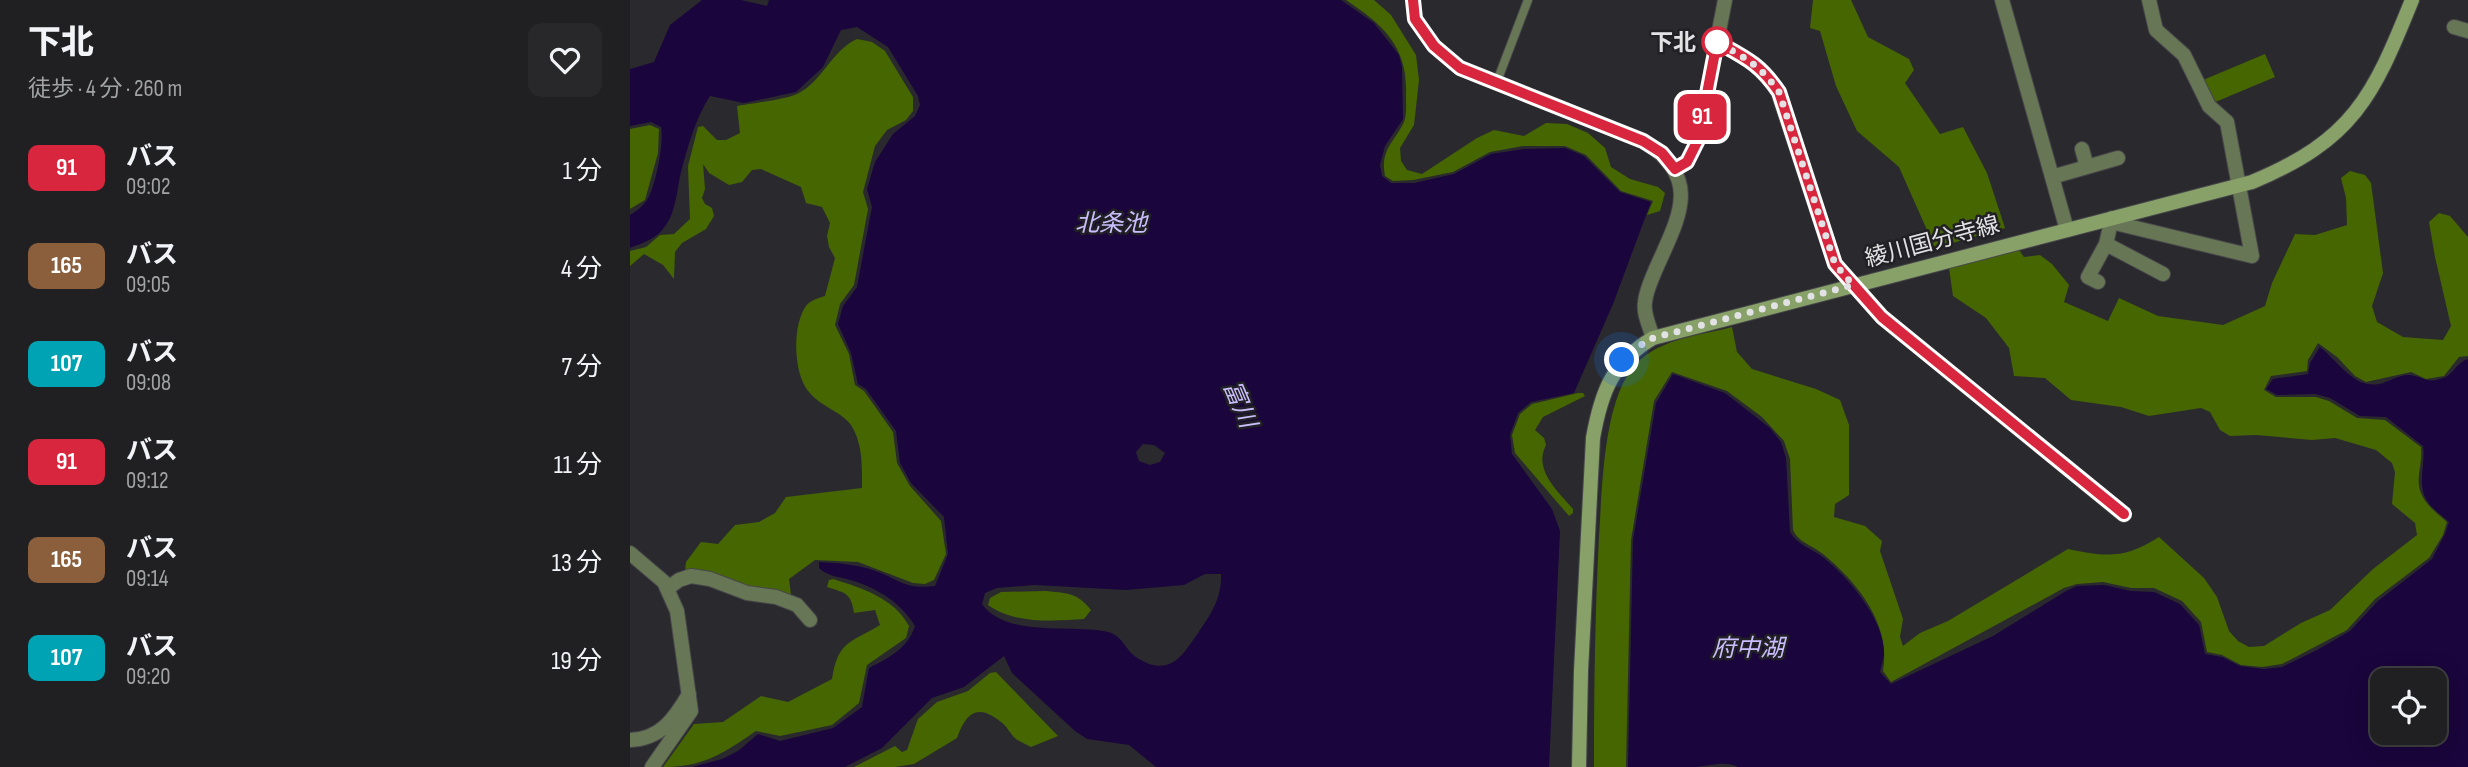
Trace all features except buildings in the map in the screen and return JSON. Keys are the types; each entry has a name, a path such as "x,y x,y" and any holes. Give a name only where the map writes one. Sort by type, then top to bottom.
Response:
{"main road":[{"name":"綾川国分寺線","path":"1579,767 1593,438 1608,384 1617,367 1636,348 1653,338 2067,229 2112,220 2238,186 2286,168 2313,152 2356,113 2389,58 2412,0"}],"street":[{"path":"1413,0 1415,19 1434,46 1460,68 1643,141 1662,153 1675,169 1681,199 1675,224 1644,303 1653,338"},
{"path":"1675,169 1687,162 1698,140 1725,0"},
{"path":"2002,0 2067,229"},
{"path":"2098,282 2088,277 2106,244 2112,220 2252,256 2227,122 2209,106 2184,55 2156,30 2149,0"},
{"path":"1717,42 1765,72 1779,92 1835,264 1853,285 1882,317 2124,514"},
{"path":"2082,149 2087,167"},
{"path":"2052,177 2118,158"},
{"path":"2106,244 2163,274"},
{"path":"630,553 664,582 677,611 691,711 652,767"},
{"path":"667,589 679,580 691,576 710,579 747,593 776,597 797,605 810,620"},
{"path":"630,740 658,733 674,720 689,694"}],"lane":[{"path":"1496,84 1528,0"}],"green space":[{"path":"1346,0 1374,0 1391,15 1416,55 1419,80 1414,125 1400,148 1401,161 1407,170 1422,174 1494,130 1524,136 1546,123 1567,124 1588,133 1605,148 1611,167 1630,179 1658,187 1665,193 1660,211 1647,215 1653,201 1621,191 1586,155 1565,146 1523,146 1490,152 1453,172 1413,180 1393,181 1385,176 1386,153 1406,116 1406,78 1403,63 1391,38 1382,28"},
{"path":"1813,0 1851,0 1868,37 1909,59 1914,70 1905,83 1940,134 1963,127 1987,173 2005,228 1935,248 1899,167 1857,131 1836,86 1820,31 1810,28"},
{"path":"857,39 872,42 885,51 913,97 913,111 906,120 887,130 875,146 863,192 868,209 854,285 840,304 835,325 849,354 855,385 864,391 893,432 897,463 910,486 941,521 946,554 934,580 925,584 913,583 858,562 815,560 789,579 791,594 767,593 685,571 686,562 701,542 718,544 735,525 759,522 775,513 786,497 862,488 861,456 855,432 847,420 819,402 809,392 797,362 801,314 810,302 825,296 835,258 827,236 830,223 822,207 806,203 801,187 761,169 752,170 742,182 729,185 709,173 703,164 705,189 702,198 705,204 712,208 714,216 706,229 682,243 675,252 674,279 663,265 644,254 630,266 630,251 646,247 660,235 674,234 690,219 688,166 698,127 703,126 717,140 726,140 740,133 737,106 776,100 806,89 848,44"},
{"path":"2265,54 2275,77 2213,103 2203,80"},
{"path":"650,125 659,129 658,153 645,200 630,209 630,129"},
{"path":"2350,171 2365,175 2371,183 2383,273 2372,306 2377,322 2403,337 2443,340 2451,326 2429,222 2439,213 2450,216 2468,237 2468,356 2459,357 2444,376 2426,379 2411,372 2366,382 2355,376 2337,357 2318,343 2308,360 2307,371 2271,376 2264,390 2276,397 2316,397 2329,401 2357,418 2385,420 2421,447 2420,490 2426,502 2447,522 2443,535 2429,558 2375,599 2347,630 2282,664 2262,667 2241,665 2222,655 2207,652 2201,622 2182,601 2154,588 2131,588 2103,582 2077,584 2064,588 1891,682 1883,671 1882,637 1869,606 1836,565 1802,541 1793,530 1790,459 1784,441 1762,417 1727,391 1672,372 1654,401 1631,540 1626,767 1594,767 1599,537 1603,474 1609,427 1615,406 1631,370 1652,351 1677,340 1732,327 1737,352 1752,369 1816,389 1840,400 1849,425 1849,495 1835,504 1834,517 1865,526 1882,541 1880,551 1903,619 1900,637 1903,646 1920,633 1948,621 2068,549 2105,555 2125,553 2159,537 2204,578 2217,597 2229,631 2238,641 2249,647 2264,646 2301,623 2330,610 2373,569 2417,535 2415,523 2392,504 2395,472 2392,463 2376,450 2335,438 2312,440 2256,435 2230,436 2220,430 2210,412 2201,408 2149,416 2121,407 2071,400 2045,378 2014,376 2009,348 1986,318 1953,296 1949,268 2019,250 2024,257 2040,255 2052,264 2069,285 2064,302 2108,321 2119,298 2158,316 2223,325 2265,306 2272,283 2295,234 2315,235 2347,225 2346,198 2341,178"},
{"path":"1578,393 1585,396 1543,417 1535,430 1544,438 1546,445 1543,463 1549,480 1573,509 1569,516 1515,453 1512,435 1520,414 1532,404"},
{"path":"829,580 866,590 886,601 903,616 909,626 906,638 867,665 859,703 832,725 780,736 756,731 713,757 690,764 663,767 694,724 723,722 761,696 788,702 832,679 838,657 847,644 880,625 875,610 854,613 846,594 827,587"},
{"path":"1045,591 1076,597 1091,610 1084,619 1034,620 1010,615 988,605 990,598 1001,592"},
{"path":"996,672 1058,736 1031,747 1016,739 993,716 979,712 964,722 957,738 914,764 854,767 895,746 902,752 907,750 918,719 937,702 968,691 990,673"}],"water":[{"name":"北条池","path":"702,0 741,0 767,6 769,0 1341,0 1374,23 1399,55 1402,67 1403,119 1385,146 1380,165 1382,176 1391,183 1414,183 1454,174 1491,154 1524,149 1565,148 1584,156 1620,192 1651,202 1613,304 1574,393 1531,402 1518,413 1510,435 1512,454 1552,509 1560,531 1549,767 1156,767 1129,745 1087,739 1075,731 1012,673 1004,656 964,687 932,698 882,748 845,767 692,767 722,759 738,751 758,734 780,741 833,728 862,707 869,668 903,646 912,634 915,626 896,604 864,585 827,573 819,568 819,562 866,568 906,584 926,587 935,586 948,554 944,517 911,483 900,463 896,431 866,389 858,384 851,353 838,324 843,306 857,287 872,207 867,189 875,162 893,134 915,116 920,105 918,96 888,47 857,27 841,30 823,67 796,92 744,103 710,96 689,143 669,219 655,237 630,248 630,215 644,204 650,194 662,134 661,127 651,122 630,126 630,69 654,62 670,25","holes":["1143,444 1154,445 1165,453 1160,462 1150,465 1139,461 1136,452","1205,574 1221,574 1220,591 1215,605 1184,653 1166,665 1149,664 1140,659 1131,653 1120,639 1108,632 1021,625 992,614 982,604 985,593 997,588 1035,585 1126,590 1184,585"]},
{"name":"府中湖","path":"2320,347 2354,378 2370,384 2379,384 2406,375 2438,380 2468,359 2468,767 1738,767 1723,764 1695,767 1628,767 1633,540 1656,403 1673,374 1725,393 1770,428 1781,442 1786,458 1790,532 1834,567 1864,602 1883,642 1884,655 1880,672 1891,684 1993,636 2077,586 2104,585 2131,591 2154,592 2180,604 2199,625 2205,654 2222,657 2240,666 2263,669 2282,667 2350,631 2378,601 2432,559 2449,522 2433,508 2424,495 2423,446 2386,417 2360,416 2330,398 2315,394 2277,395 2266,389 2273,379 2308,374 2310,363"}],"bus line":[{"name":"91","path":"1413,0 1415,19 1434,46 1460,68 1643,141 1662,153 1675,169 1687,162 1698,140 1717,42 1746,58 1765,72 1779,92 1835,264 1842,273 1882,317 2124,514"}],"place":[{"name":"下北","path":"1717,42"}],"route":[{"path":"1622,360 1653,338 1853,285 1835,264 1779,92 1765,72 1717,42"}],"water label":[{"name":"富川","path":"1240,404"}]}
